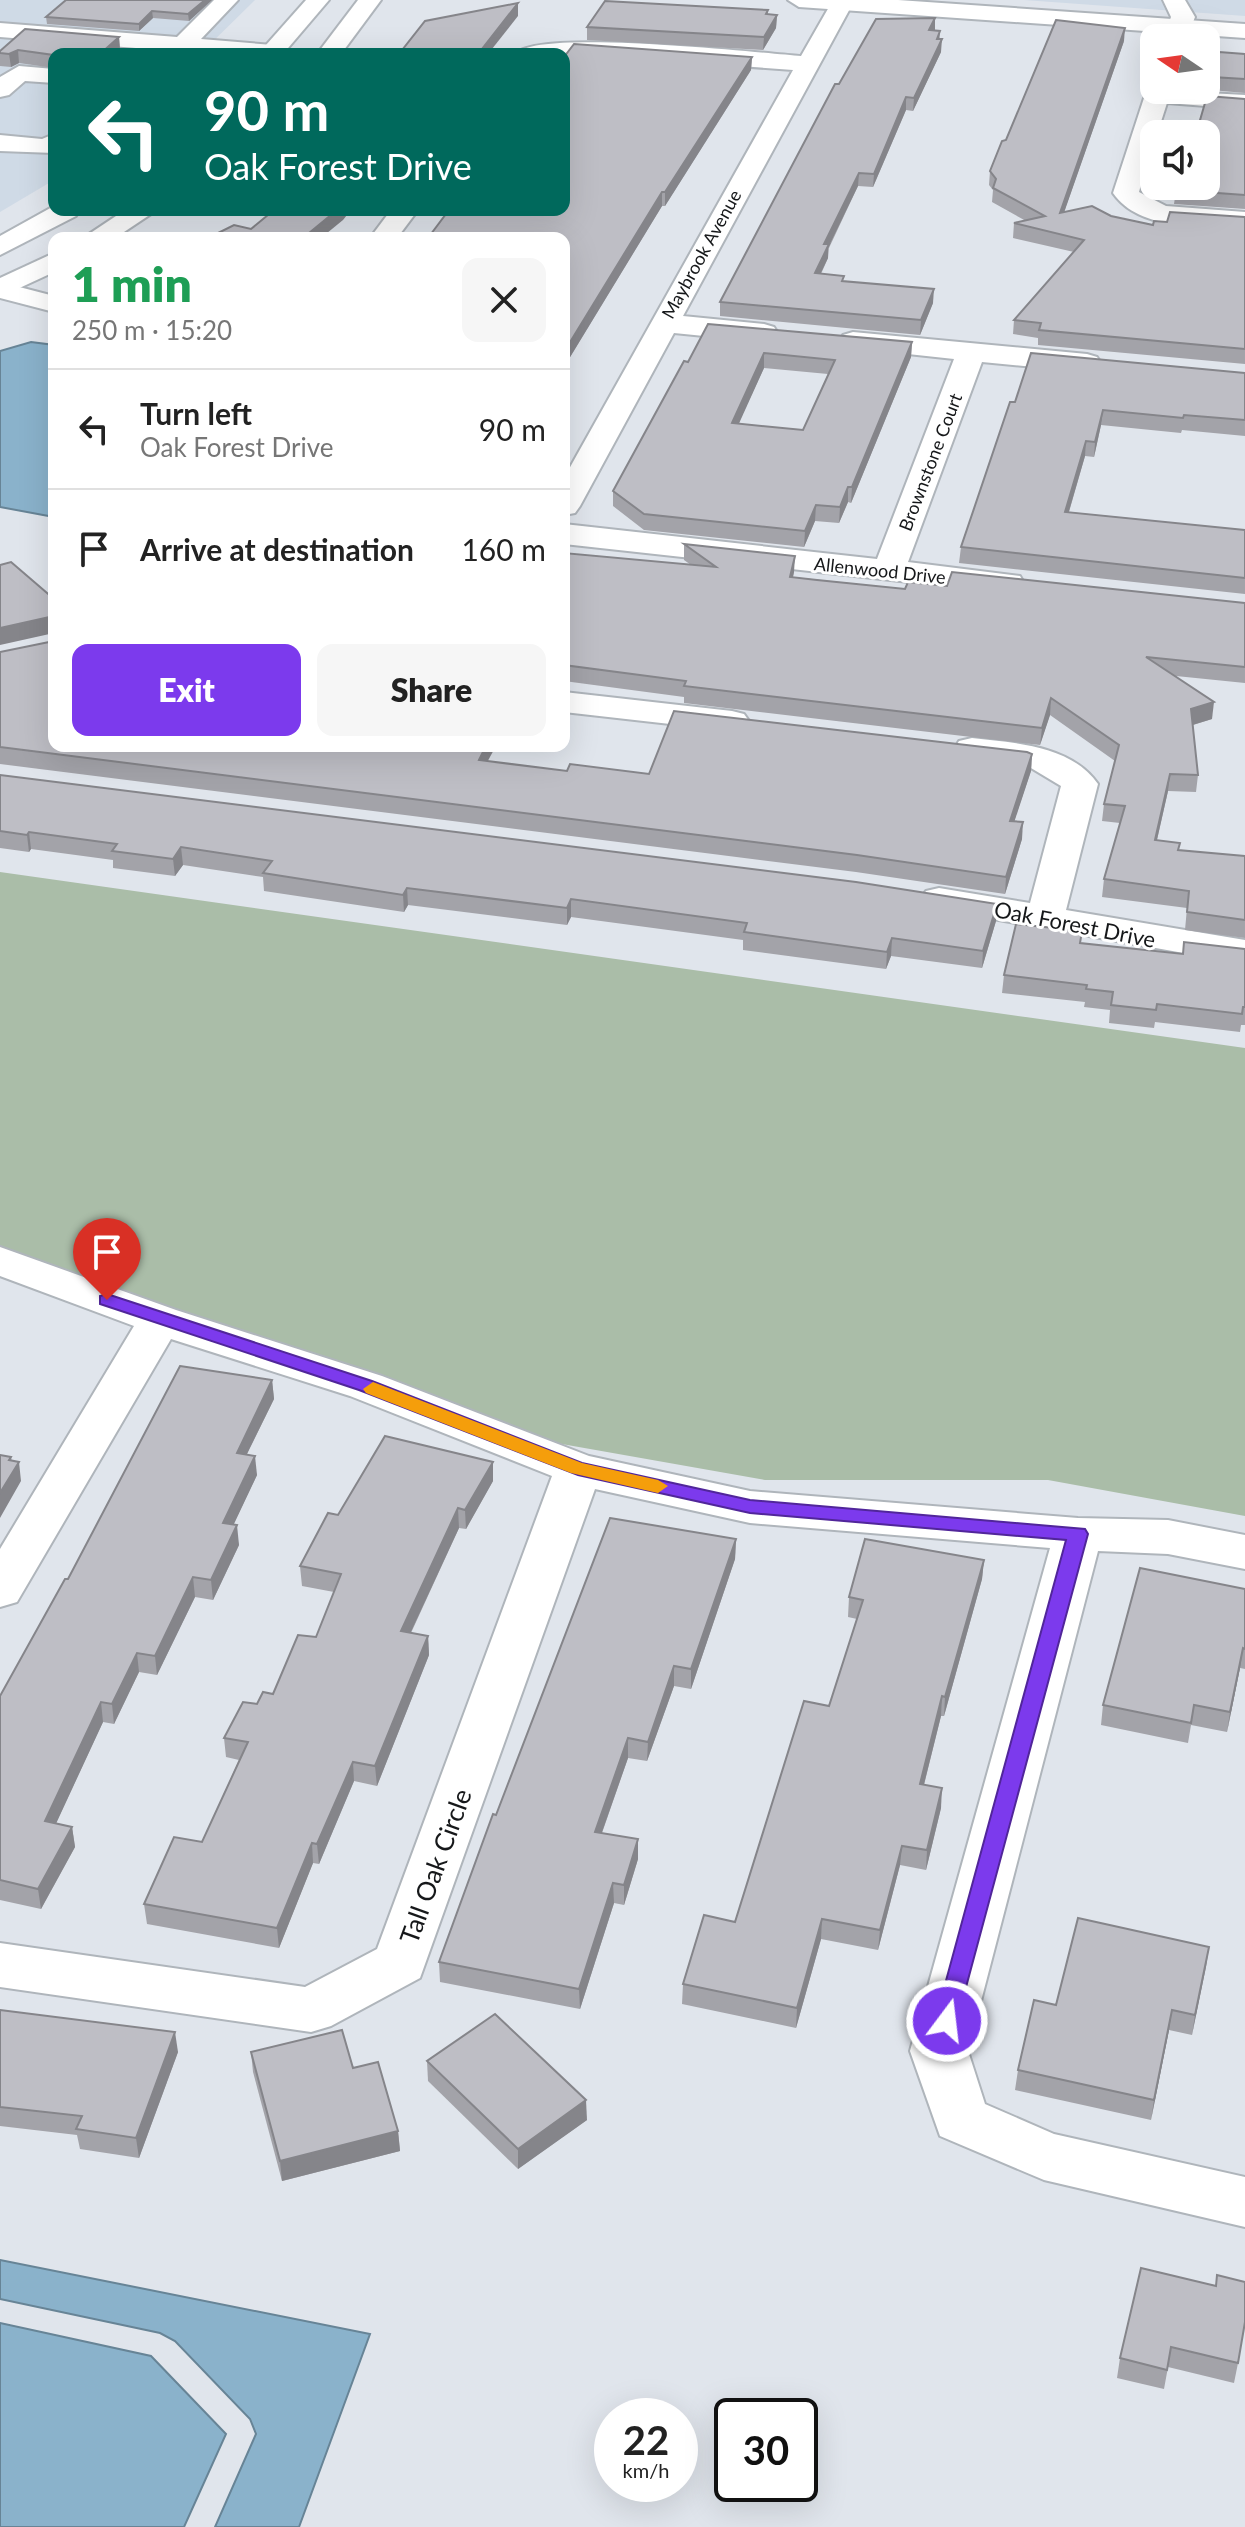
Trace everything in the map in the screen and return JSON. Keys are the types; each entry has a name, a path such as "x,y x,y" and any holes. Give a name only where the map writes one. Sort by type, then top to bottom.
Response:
{"street":[{"path":"182,45 227,0"},
{"path":"276,48 318,0"},
{"path":"334,48 370,0"},
{"path":"799,0 1245,21"},
{"path":"957,0 1178,20 1245,31"},
{"name":"Maybrook Avenue","path":"570,495 842,3"},
{"path":"35,9 202,25"},
{"path":"0,30 216,48"},
{"path":"568,48 806,64"},
{"path":"0,92 19,73 48,75"},
{"path":"0,92 48,97"},
{"path":"1220,99 1245,102"},
{"path":"1154,104 1126,193 1130,199 1150,212 1245,220"},
{"path":"0,119 48,123"},
{"path":"0,143 48,146"},
{"path":"0,247 56,216"},
{"path":"106,232 134,216"},
{"path":"388,232 400,216"},
{"path":"0,290 48,264"},
{"path":"0,290 48,302"},
{"path":"663,323 786,335"},
{"path":"832,339 1108,365"},
{"name":"Brownstone Court","path":"889,571 971,353"},
{"name":"Allenwood Drive","path":"570,535 1044,587"},
{"path":"570,703 767,725"},
{"path":"939,745 1032,756 1064,768 1080,784 1046,915"},
{"name":"Oak Forest Drive","path":"904,894 1046,915 1178,944 1245,952"},
{"path":"0,1261 160,1320 366,1386 578,1469 750,1507 1078,1534 1168,1537 1245,1552"},
{"path":"0,1590 160,1320"},
{"name":"Tall Oak Circle","path":"0,1965 311,2010 400,1963 578,1469"},
{"path":"1078,1534 939,2051 961,2119 1044,2156 1245,2202"}],"shaded area":[{"path":"0,0 255,0 206,48 48,48 48,184 0,212"},
{"path":"1024,0 1245,0 1245,16"}],"green space":[{"path":"0,872 1245,1048 1245,1516 1048,1480 765,1480 483,1430 0,1247"}],"water":[{"path":"31,342 48,344 48,516 0,507 0,351"},
{"path":"0,2260 370,2334 299,2527 215,2527 256,2434 250,2419 175,2341 160,2333 0,2299"},
{"path":"0,2323 151,2356 226,2434 184,2527 0,2527"}],"building":[{"path":"66,0 205,0 188,14 152,11 139,24 46,17"},
{"path":"605,1 768,10 766,14 777,15 764,37 587,27"},
{"path":"518,3 483,48 404,48 425,21"},
{"path":"935,18 929,30 940,31 937,39 942,39 914,98 906,97 874,174 859,173 824,244 829,244 815,273 844,276 842,281 934,289 921,320 720,302 835,84 839,84 876,19"},
{"path":"1056,20 1125,28 1060,213 1092,206 1111,216 1153,225 1154,221 1167,222 1170,212 1245,217 1245,349 1039,330 1041,323 1014,320 1084,240 1014,223 1045,216 993,188 996,179 990,171"},
{"path":"25,29 119,37 107,48 48,48 48,54 18,50 9,54 0,51"},
{"path":"574,44 752,57 665,192 662,192 570,342 570,232 432,232 444,216 570,216 570,49"},
{"path":"1220,52 1245,54 1245,79 1220,77"},
{"path":"1220,97 1245,99 1245,195 1220,193 1220,120 1200,120 1205,104 1220,104"},
{"path":"267,216 330,216 310,232 220,232 234,225 251,229"},
{"path":"708,324 912,342 852,487 848,487 840,507 816,505 805,531 644,514 613,491 684,361 688,362","holes":["764,353 835,360 803,430 732,423"]},
{"path":"1031,353 1245,373 1245,420 1103,410 1095,442 1086,441 1065,512 1245,530 1245,578 961,547 1010,402 1015,402"},
{"path":"684,544 795,556 790,577 817,580 905,589 908,582 947,586 952,572 1245,603 1245,667 1146,657 1214,702 1191,709 1198,775 1170,774 1155,840 1180,843 1178,850 1245,856 1245,920 1187,912 1189,891 1104,879 1125,806 1104,804 1119,745 1051,698 1042,728 684,686 686,681 570,666 570,554 716,567"},
{"path":"11,562 48,594 48,617 0,628 0,565"},
{"path":"48,642 48,752 483,752 479,760 567,771 570,764 649,774 674,711 1027,752 1032,754 1010,821 1023,822 1006,877 857,855 0,747 0,652"},
{"path":"0,775 856,882 997,904 983,951 892,938 887,952 744,932 747,923 571,899 567,908 407,888 403,895 263,873 272,861 181,847 173,859 112,851 117,844 0,831"},
{"path":"1016,924 1082,931 1080,943 1183,954 1184,942 1245,949 1245,1007 1242,1014 1157,1004 1156,1010 1111,1005 1113,992 1086,989 1087,985 1004,975"},
{"path":"180,1366 272,1380 237,1453 255,1456 223,1523 237,1525 211,1580 193,1577 155,1656 137,1653 112,1704 101,1702 45,1821 72,1827 38,1889 0,1880 0,1696 65,1579 68,1579"},
{"path":"385,1436 493,1462 465,1510 458,1508 401,1631 428,1636 375,1766 353,1762 317,1844 312,1843 277,1928 144,1904 174,1837 202,1842 248,1742 224,1738 243,1702 257,1704 263,1692 273,1694 298,1635 316,1637 341,1574 300,1566 328,1513 338,1515"},
{"path":"0,1455 19,1462 0,1493"},
{"path":"610,1518 736,1539 691,1669 674,1666 648,1742 628,1738 595,1832 638,1839 624,1885 613,1883 579,1989 439,1962 493,1814 496,1815"},
{"path":"865,1539 984,1560 945,1697 942,1696 920,1784 942,1788 927,1850 902,1846 880,1930 822,1919 797,2008 683,1984 704,1915 735,1922 804,1701 829,1706 863,1600 849,1597"},
{"path":"1140,1568 1245,1589 1245,1649 1230,1712 1194,1705 1191,1723 1103,1705"},
{"path":"1078,1918 1209,1947 1195,2015 1172,2010 1154,2100 1018,2070 1034,2000 1056,2005"},
{"path":"0,2010 175,2032 136,2138 76,2129 82,2116 0,2107"},
{"path":"495,2014 586,2100 518,2149 427,2061"},
{"path":"342,2030 353,2068 378,2062 398,2131 280,2161 251,2052"},
{"path":"1141,2268 1216,2286 1217,2275 1245,2282 1245,2322 1238,2363 1171,2347 1167,2370 1120,2358"}],"slow traffic":[{"path":"373,1389 578,1469 658,1486"}],"route":[{"path":"107,1300 366,1386 578,1469 750,1507 1078,1534 947,2021"}]}
